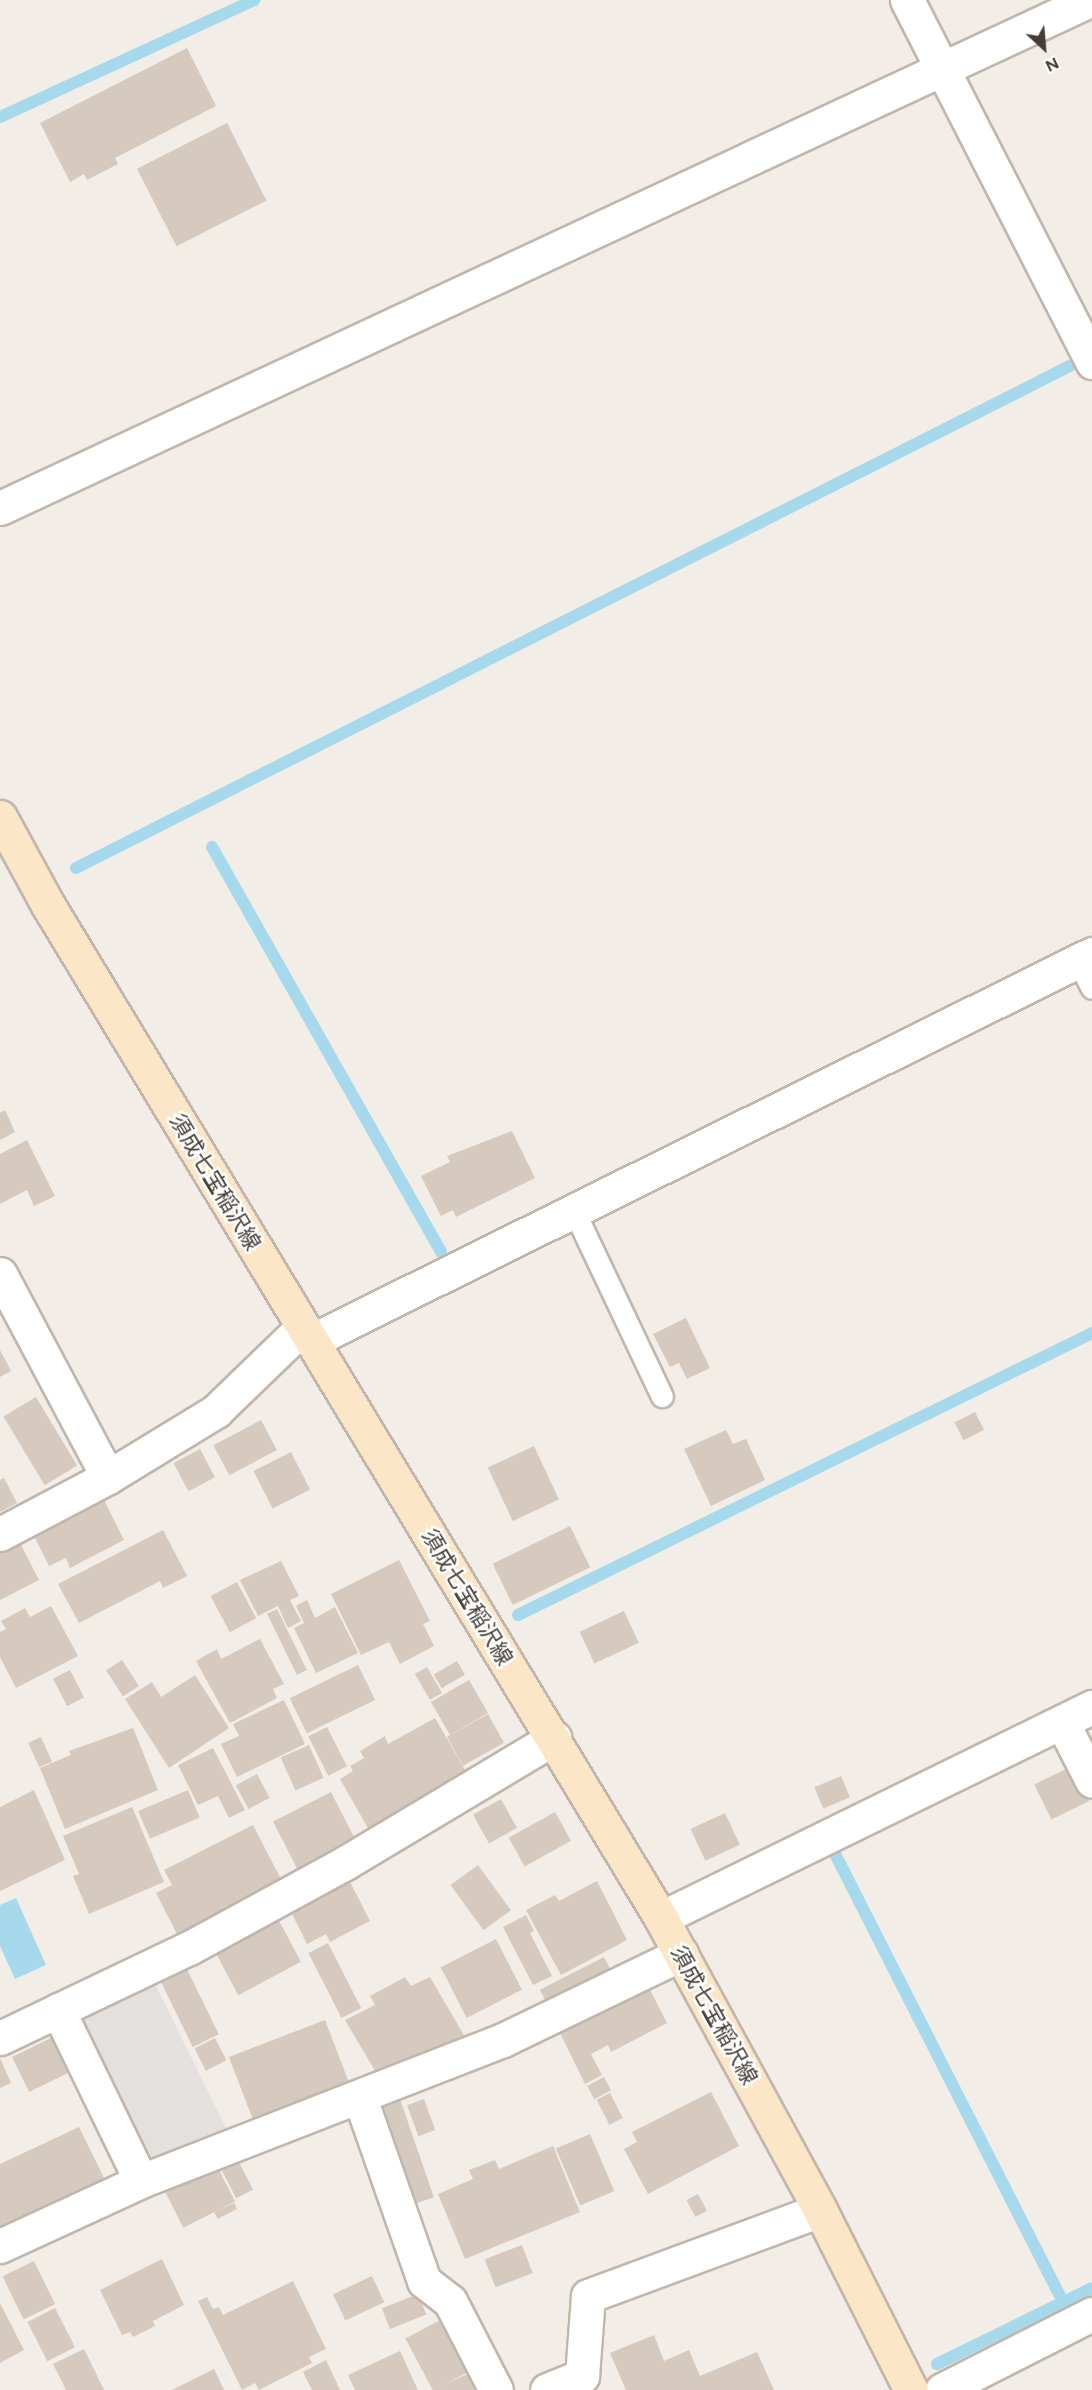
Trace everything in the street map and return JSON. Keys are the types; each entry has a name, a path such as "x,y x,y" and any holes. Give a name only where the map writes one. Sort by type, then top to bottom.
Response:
{"main road":[{"name":"須成七宝稲沢線","path":"0,817 48,905 661,1918 820,2210 911,2390"}],"street":[{"path":"907,0 1092,362"},
{"path":"0,508 1090,0"},
{"path":"0,1534 108,1477 216,1411 307,1334 574,1211 1087,968"},
{"path":"0,1274 108,1477"},
{"path":"661,1918 1092,1707"},
{"path":"1062,1722 1092,1781"},
{"path":"0,2038 189,1948 345,1863 554,1738"},
{"path":"0,2246 141,2181 360,2098 503,2040 681,1954"},
{"path":"58,2010 141,2181"},
{"path":"360,2098 424,2281 450,2301 496,2390"},
{"path":"547,2390 582,2376 588,2296 820,2210"},
{"path":"942,2390 1092,2314"}],"lane":[{"path":"574,1211 662,1396"}],"shaded area":[{"path":"152,1978 231,2138 166,2162 140,2158 79,2025 83,2010"}],"water":[{"path":"16,1898 46,1965 15,1979 0,1946 0,1905"}],"building":[{"path":"187,48 216,106 115,158 118,164 87,180 84,174 70,182 40,123"},
{"path":"227,123 266,201 177,246 137,169"},
{"path":"5,1110 15,1132 0,1140 0,1113"},
{"path":"512,1131 535,1178 456,1217 453,1210 441,1216 421,1176 450,1162 447,1156"},
{"path":"27,1140 55,1196 34,1206 27,1190 0,1204 0,1154"},
{"path":"686,1318 710,1368 687,1379 679,1363 670,1367 653,1334"},
{"path":"0,1350 11,1371 0,1377"},
{"path":"36,1397 77,1466 45,1485 3,1417"},
{"path":"975,1412 984,1430 964,1440 955,1422"},
{"path":"261,1420 277,1450 229,1475 213,1445"},
{"path":"726,1430 733,1444 746,1439 765,1480 711,1506 684,1449"},
{"path":"534,1446 559,1499 513,1521 488,1468"},
{"path":"200,1449 215,1477 189,1491 174,1463"},
{"path":"291,1452 310,1489 273,1508 254,1471"},
{"path":"4,1478 17,1503 0,1512 0,1480"},
{"path":"103,1498 124,1540 70,1568 66,1558 49,1566 33,1534"},
{"path":"570,1526 590,1567 513,1605 493,1564"},
{"path":"163,1530 187,1576 163,1588 160,1581 79,1623 58,1584"},
{"path":"19,1541 39,1580 0,1600 0,1550"},
{"path":"399,1560 430,1621 423,1624 434,1646 400,1664 389,1642 361,1655 331,1594"},
{"path":"281,1561 299,1596 290,1600 301,1621 288,1628 278,1606 258,1616 240,1580"},
{"path":"237,1582 256,1618 230,1632 211,1596"},
{"path":"307,1600 315,1618 335,1607 358,1653 316,1673 294,1628 304,1623 296,1606"},
{"path":"51,1606 78,1656 16,1688 0,1657 0,1632 6,1629 1,1621 25,1608 30,1617"},
{"path":"277,1609 307,1670 297,1675 267,1614"},
{"path":"624,1611 639,1643 594,1663 580,1632"},
{"path":"260,1639 284,1684 273,1689 277,1698 230,1723 196,1661 217,1649 221,1659"},
{"path":"122,1660 139,1686 123,1696 106,1670"},
{"path":"457,1661 465,1675 442,1688 434,1674"},
{"path":"358,1665 375,1700 307,1733 290,1698"},
{"path":"427,1667 442,1693 430,1700 415,1674"},
{"path":"70,1670 84,1698 67,1706 53,1679"},
{"path":"195,1675 229,1728 169,1768 125,1699 152,1682 161,1697"},
{"path":"469,1680 488,1713 450,1735 431,1702"},
{"path":"284,1700 305,1744 237,1777 221,1744 239,1736 233,1724"},
{"path":"488,1714 504,1743 463,1766 447,1737"},
{"path":"435,1718 468,1775 369,1830 340,1779 353,1771 350,1766 364,1758 360,1751 385,1736 388,1744"},
{"path":"327,1727 347,1766 328,1776 308,1737"},
{"path":"133,1728 158,1790 65,1829 40,1768 71,1755 69,1751"},
{"path":"41,1737 52,1762 39,1767 28,1743"},
{"path":"309,1745 324,1778 295,1790 281,1758"},
{"path":"213,1748 245,1810 229,1818 218,1796 198,1805 178,1765"},
{"path":"1072,1766 1089,1801 1051,1819 1034,1784"},
{"path":"257,1774 270,1798 248,1809 236,1785"},
{"path":"841,1776 850,1797 823,1809 814,1787"},
{"path":"34,1790 65,1860 0,1891 0,1807"},
{"path":"188,1790 200,1818 150,1839 138,1811"},
{"path":"331,1792 357,1843 299,1872 273,1822"},
{"path":"501,1799 517,1828 489,1843 473,1815"},
{"path":"132,1807 164,1882 89,1914 73,1876 79,1874 63,1836"},
{"path":"555,1812 571,1841 525,1867 509,1838"},
{"path":"725,1813 740,1845 705,1861 691,1829"},
{"path":"253,1825 283,1883 178,1936 156,1893 172,1885 164,1870"},
{"path":"478,1865 511,1910 483,1930 450,1885"},
{"path":"347,1876 370,1921 330,1942 326,1934 307,1944 288,1906"},
{"path":"597,1881 627,1940 561,1975 526,1910 555,1895 559,1901"},
{"path":"276,1915 301,1962 238,1995 213,1948"},
{"path":"526,1915 534,1931 530,1933 552,1976 533,1985 503,1927"},
{"path":"496,1939 522,1990 467,2018 441,1967"},
{"path":"328,1943 361,2008 342,2018 308,1953"},
{"path":"604,1957 613,1975 549,2008 540,1990"},
{"path":"185,1965 219,2034 193,2047 159,1978"},
{"path":"405,1977 411,1986 430,1977 465,2037 381,2081 345,2020 375,2005 370,1996"},
{"path":"648,1986 667,2023 611,2052 608,2045 591,2054 602,2075 585,2084 559,2031"},
{"path":"325,2020 349,2083 253,2119 229,2057"},
{"path":"57,2035 74,2070 29,2092 12,2057"},
{"path":"215,2038 226,2060 206,2071 195,2048"},
{"path":"0,2058 11,2083 0,2088"},
{"path":"604,2077 611,2090 594,2099 587,2086"},
{"path":"711,2092 739,2146 648,2194 624,2149 637,2142 632,2132"},
{"path":"610,2093 623,2118 609,2125 597,2100"},
{"path":"399,2096 434,2197 408,2206 373,2105"},
{"path":"424,2099 435,2130 418,2136 407,2105"},
{"path":"79,2127 107,2184 0,2235 0,2164"},
{"path":"590,2134 614,2191 580,2206 556,2148"},
{"path":"553,2146 580,2212 465,2259 438,2194 473,2179 469,2170 495,2160 499,2169"},
{"path":"239,2162 253,2190 236,2198 222,2171"},
{"path":"216,2164 235,2201 183,2228 164,2190"},
{"path":"698,2194 707,2211 695,2217 687,2200"},
{"path":"234,2203 237,2209 218,2219 214,2212"},
{"path":"522,2245 533,2273 495,2287 485,2259"},
{"path":"162,2259 184,2305 153,2321 155,2326 133,2337 130,2332 122,2335 100,2290"},
{"path":"34,2261 55,2304 24,2319 3,2276"},
{"path":"372,2276 384,2302 345,2320 333,2294"},
{"path":"293,2281 326,2349 309,2357 312,2363 259,2390 255,2383 242,2390 198,2301 207,2297 213,2309 219,2307 223,2315"},
{"path":"418,2294 426,2314 390,2329 382,2309"},
{"path":"0,2303 24,2350 0,2363"},
{"path":"55,2308 75,2347 47,2361 27,2322"},
{"path":"446,2317 474,2369 433,2390 405,2339"},
{"path":"654,2335 664,2361 689,2350 700,2376 757,2352 774,2390 626,2390 610,2353"},
{"path":"84,2349 104,2390 66,2390 53,2364"},
{"path":"400,2351 418,2390 355,2390 348,2375"},
{"path":"326,2360 340,2390 312,2390 303,2372"},
{"path":"214,2369 224,2390 172,2390"},
{"path":"474,2371 482,2390 432,2390"}],"waterway":[{"path":"0,117 254,0"},
{"path":"76,868 1070,366"},
{"path":"212,847 441,1252"},
{"path":"518,1615 1092,1333"},
{"path":"831,1846 1063,2302"},
{"path":"937,2364 1092,2288"}]}
